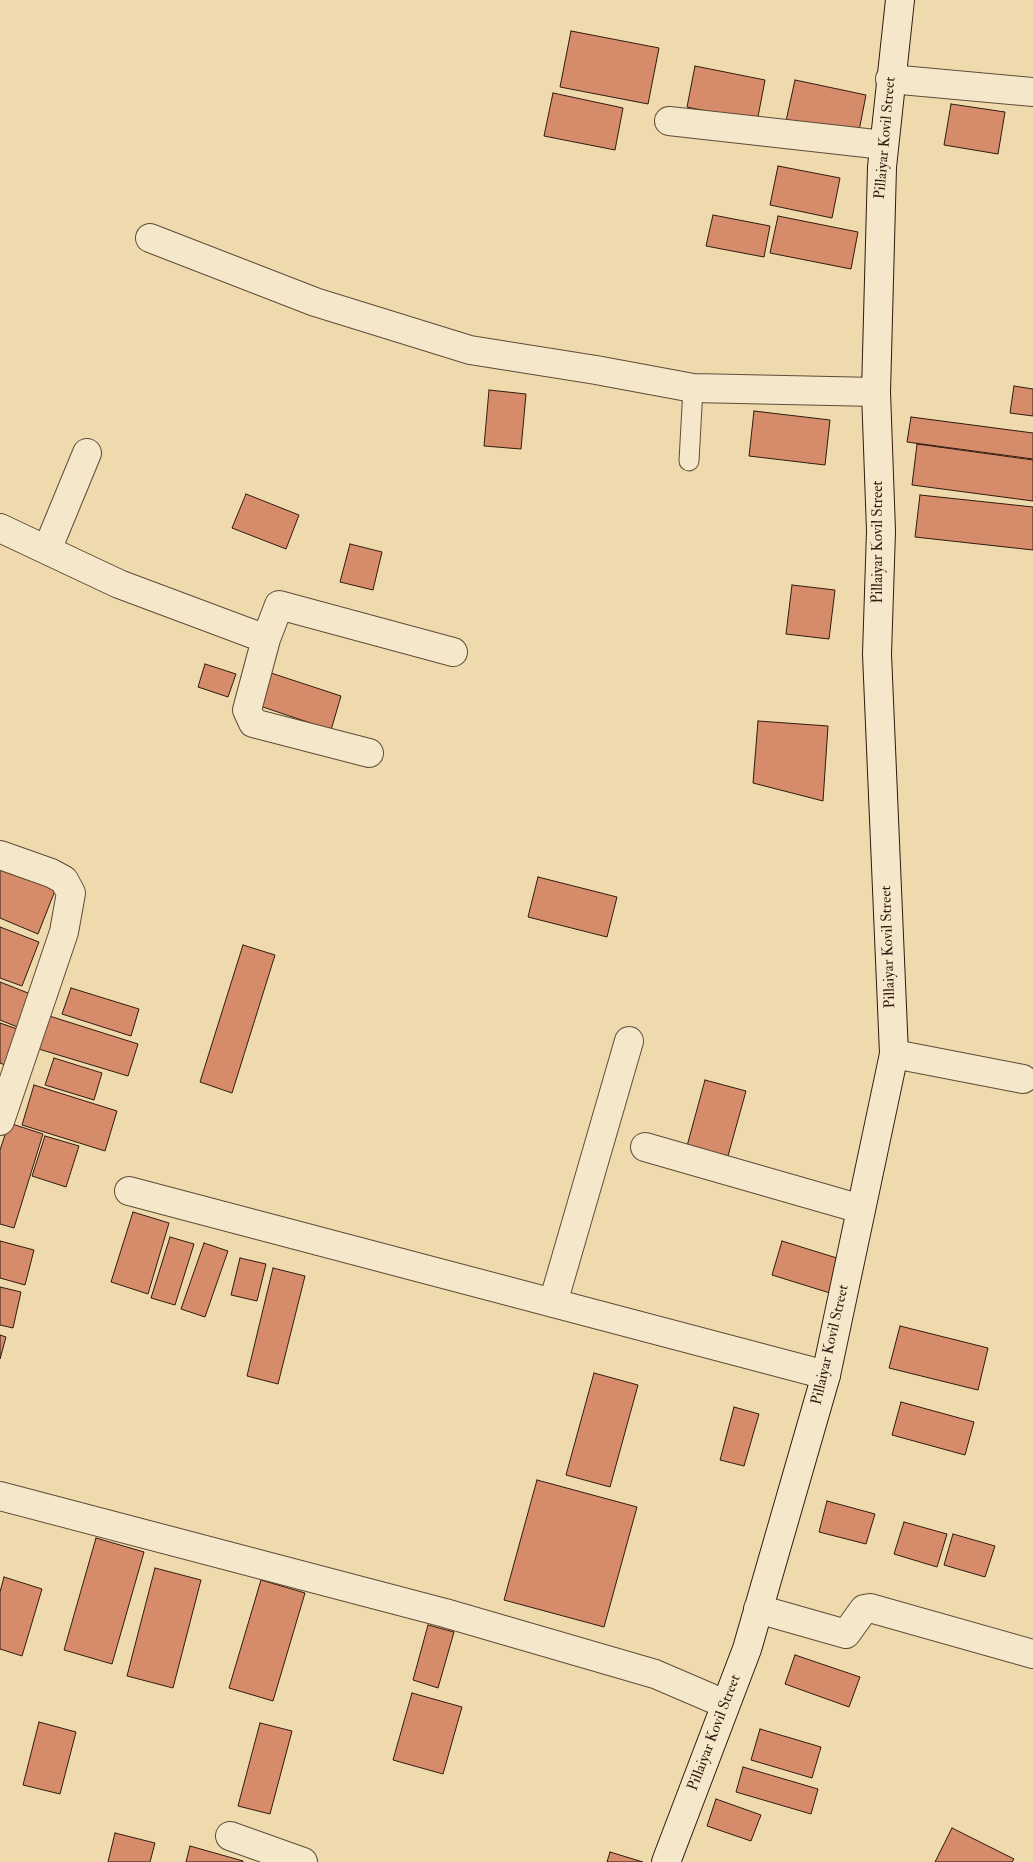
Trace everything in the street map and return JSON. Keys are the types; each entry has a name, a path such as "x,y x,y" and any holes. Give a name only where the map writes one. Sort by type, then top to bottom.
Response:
{"street":[{"name":"Pillaiyar Kovil Street","path":"666,1862 747,1649 826,1375 894,1054 877,654 881,531 876,392 882,167 900,0"},
{"path":"890,79 1033,92"},
{"path":"669,121 884,146"},
{"path":"150,238 315,302 470,350 693,388 876,392"},
{"path":"47,550 87,453"},
{"path":"0,528 119,584 266,639"},
{"path":"369,753 253,723 247,710 266,639 279,604 453,652"},
{"path":"0,855 51,873 64,880 71,892 64,932 2,1111"},
{"path":"554,1303 629,1041"},
{"path":"894,1054 1030,1077"},
{"path":"645,1147 861,1209"},
{"path":"130,1190 826,1375"},
{"path":"0,1496 454,1616 655,1674 725,1704"},
{"path":"758,1609 846,1634 864,1609 870,1608 1033,1654"},
{"path":"230,1836 303,1862"}],"lane":[{"path":"689,461 693,388"}],"building":[{"path":"571,31 659,48 648,104 560,87"},
{"path":"695,66 765,80 757,122 687,107"},
{"path":"795,80 866,95 858,136 786,121"},
{"path":"553,93 623,108 615,150 544,136"},
{"path":"951,104 1005,112 998,154 944,145"},
{"path":"778,166 840,178 832,218 770,205"},
{"path":"713,215 770,226 764,257 706,246"},
{"path":"778,216 858,232 851,269 770,253"},
{"path":"1014,386 1033,389 1033,416 1010,413"},
{"path":"489,390 526,394 521,449 484,446"},
{"path":"754,411 830,420 825,465 749,456"},
{"path":"911,417 1033,433 1033,459 907,442"},
{"path":"917,444 1033,460 1033,501 912,485"},
{"path":"246,494 299,515 286,549 232,528"},
{"path":"920,495 1033,507 1033,550 915,537"},
{"path":"350,544 382,552 373,590 340,582"},
{"path":"792,585 835,590 829,639 786,634"},
{"path":"205,664 236,674 228,697 198,687"},
{"path":"271,673 341,696 331,730 260,706"},
{"path":"758,721 828,726 823,801 753,783"},
{"path":"0,866 56,888 38,934 0,918"},
{"path":"538,877 617,897 607,937 528,917"},
{"path":"0,927 39,942 22,986 0,978"},
{"path":"243,945 275,955 232,1093 200,1082"},
{"path":"0,982 33,995 20,1028 0,1020"},
{"path":"71,988 139,1009 131,1036 62,1014"},
{"path":"43,1014 138,1044 128,1076 32,1047"},
{"path":"0,1023 23,1031 10,1067 0,1063"},
{"path":"54,1058 102,1073 94,1100 45,1085"},
{"path":"705,1080 746,1091 728,1156 687,1146"},
{"path":"34,1085 117,1111 105,1151 22,1125"},
{"path":"9,1123 43,1134 14,1228 0,1224 0,1150"},
{"path":"45,1136 79,1146 66,1187 32,1176"},
{"path":"133,1212 169,1223 148,1294 111,1282"},
{"path":"170,1237 194,1244 175,1305 151,1298"},
{"path":"0,1241 34,1250 25,1285 0,1278"},
{"path":"782,1241 840,1259 830,1293 772,1275"},
{"path":"204,1243 228,1251 205,1317 181,1309"},
{"path":"240,1258 266,1264 257,1301 231,1295"},
{"path":"273,1268 305,1276 278,1384 247,1376"},
{"path":"0,1287 21,1292 13,1328 0,1325"},
{"path":"900,1326 988,1348 978,1390 889,1368"},
{"path":"0,1335 6,1337 0,1359"},
{"path":"594,1373 638,1385 610,1487 566,1475"},
{"path":"901,1402 974,1422 965,1455 892,1435"},
{"path":"734,1407 759,1414 744,1466 720,1460"},
{"path":"537,1480 637,1507 604,1627 504,1600"},
{"path":"827,1501 875,1514 866,1544 819,1532"},
{"path":"904,1522 947,1534 937,1567 894,1554"},
{"path":"953,1534 995,1546 985,1577 944,1565"},
{"path":"96,1538 144,1552 112,1664 64,1650"},
{"path":"155,1568 201,1580 173,1688 127,1676"},
{"path":"4,1577 42,1589 22,1656 0,1649 0,1592"},
{"path":"261,1580 305,1593 273,1701 229,1688"},
{"path":"428,1625 454,1632 438,1688 413,1680"},
{"path":"795,1655 860,1677 849,1707 785,1684"},
{"path":"412,1693 462,1707 443,1774 393,1760"},
{"path":"39,1722 76,1732 60,1794 23,1785"},
{"path":"260,1723 292,1731 270,1814 238,1806"},
{"path":"760,1729 821,1747 812,1778 751,1760"},
{"path":"743,1767 818,1789 811,1814 736,1792"},
{"path":"716,1799 761,1815 751,1841 707,1826"},
{"path":"952,1828 1014,1859 1012,1862 935,1862"},
{"path":"115,1833 155,1843 150,1862 108,1862"},
{"path":"190,1846 243,1861 243,1862 186,1862"},
{"path":"610,1852 643,1862 607,1862"}]}
